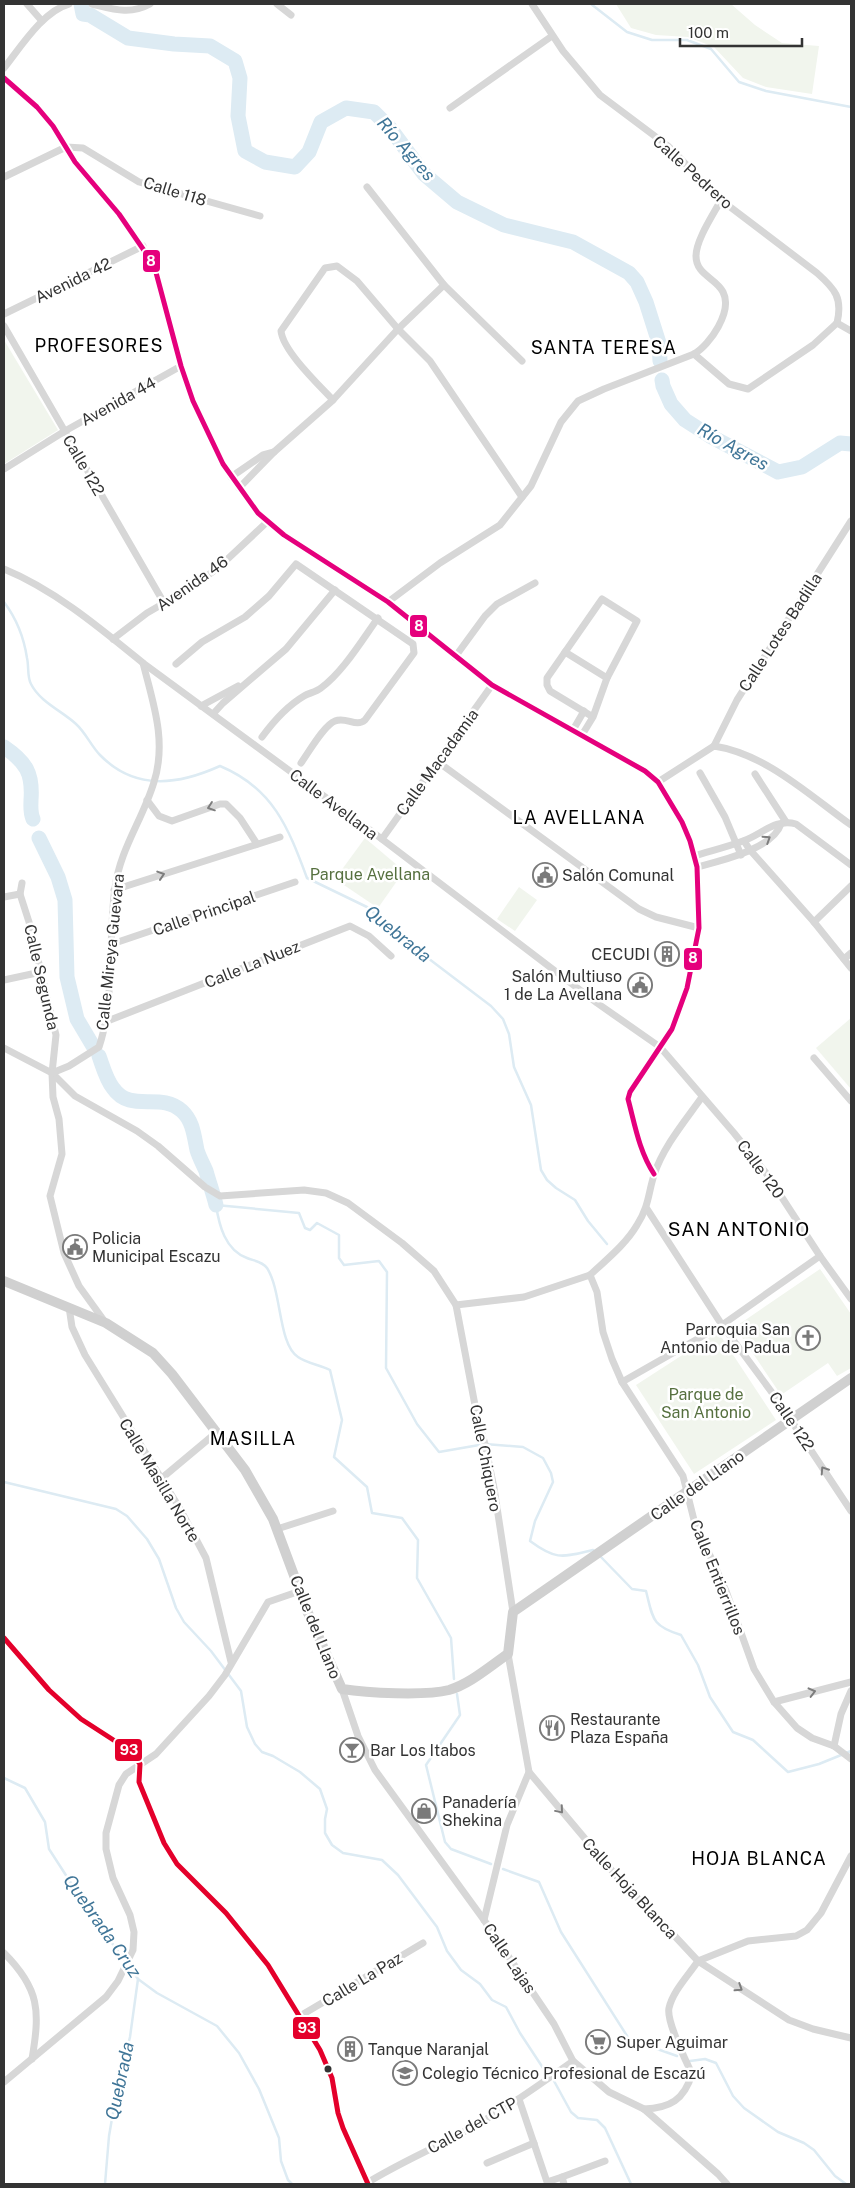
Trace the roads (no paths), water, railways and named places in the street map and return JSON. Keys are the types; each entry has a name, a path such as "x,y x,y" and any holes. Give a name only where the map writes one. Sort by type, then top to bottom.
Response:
{"main road":[{"name":"Calle del Llano","path":"4,1281 106,1323 152,1354 178,1382 245,1470 277,1530 300,1591 342,1689 380,1692 449,1690 467,1681 508,1654"},
{"name":"Calle del Llano","path":"513,1612 851,1378"},
{"path":"508,1654 513,1612"}],"street":[{"path":"27,4 42,21"},
{"path":"4,68 42,21 53,11 69,4"},
{"path":"92,4 120,11 131,11 150,4"},
{"path":"277,4 291,15"},
{"name":"Calle Pedrero","path":"532,4 552,36 585,79 600,95 668,146 721,200 830,284 837,295 840,308 837,323"},
{"path":"450,108 552,36"},
{"path":"4,78 36,107 53,126 75,162 143,246 154,265 181,366 193,401 212,443 231,477 268,522 388,602 492,685 645,771 658,782 682,822 697,867 700,928 687,988 672,1029 630,1092 628,1099 639,1144 645,1160 654,1174"},
{"path":"4,177 66,147"},
{"name":"Calle 118","path":"66,147 83,148 139,182 260,216"},
{"path":"367,187 444,285 522,361"},
{"path":"388,602 440,563 500,525 531,486 561,422 578,401 703,349 719,325 725,304 723,292 702,273 696,256 703,235 721,200"},
{"name":"Avenida 42","path":"4,314 143,246"},
{"path":"332,400 304,370 282,338 281,331 325,268 337,266 357,282 398,329 430,361 522,498"},
{"path":"239,488 274,452 332,400 398,329 444,285"},
{"path":"694,354 728,384 748,388 813,345 837,323 851,331"},
{"name":"Calle 122","path":"4,326 164,603"},
{"name":"Avenida 44","path":"4,469 65,431 181,366"},
{"path":"231,477 263,455 274,452"},
{"name":"Calle Lotes Badilla","path":"714,746 737,700 851,521"},
{"name":"Avenida 46","path":"113,639 218,568 268,522"},
{"path":"176,664 202,642 245,617 269,596 296,564 378,618 413,644 414,653 365,720 357,724 345,719 335,721 326,728 301,763"},
{"name":"Calle Avellana","path":"4,569 42,587 382,839 597,1003 660,1047"},
{"path":"455,657 485,616 497,604 535,583"},
{"path":"213,714 223,703 286,649 335,590"},
{"path":"582,735 593,717 607,678 637,621 602,599 547,678 547,685 550,691 593,717"},
{"path":"262,737 272,723 286,710 304,696 321,688 335,676 378,618"},
{"path":"565,652 607,678"},
{"name":"Calle Mireya Guevara","path":"52,1072 69,1066 99,1047 106,1022 114,890 117,874 126,844 155,782 161,742 158,720 143,663"},
{"path":"201,706 250,681"},
{"name":"Calle Macadamia","path":"382,839 492,685"},
{"path":"573,730 584,711"},
{"path":"658,782 714,746 731,748 773,769 851,824"},
{"path":"438,762 638,909 656,918 700,928"},
{"path":"700,773 741,842 814,922 851,968"},
{"path":"755,774 783,823"},
{"path":"147,800 159,816 172,821 220,804 226,804 240,818 256,844"},
{"path":"694,856 741,842 772,824 783,823 796,824 851,865"},
{"path":"697,867 741,855 778,832 783,823"},
{"path":"114,890 280,837"},
{"path":"741,842 737,850 741,855"},
{"name":"Calle Principal","path":"112,944 295,882"},
{"name":"Calle Segunda","path":"22,883 20,894 29,922 56,1035 52,1072 62,1154 50,1196 64,1253 79,1286 106,1323"},
{"path":"814,922 851,886"},
{"path":"4,897 20,894"},
{"name":"Calle La Nuez","path":"106,1022 350,926 369,936 391,956"},
{"path":"844,959 851,953"},
{"path":"4,980 41,972"},
{"name":"Calle 120","path":"660,1047 766,1173 820,1256 851,1299"},
{"path":"4,1048 52,1072 75,1096 137,1131 158,1146 205,1187 220,1196 304,1190 326,1193 348,1203 402,1243 434,1271 456,1305 524,1297 590,1275 624,1242 636,1227 647,1209 654,1174 671,1142 702,1097"},
{"path":"814,1058 851,1101"},
{"name":"Calle 122","path":"647,1209 722,1325 791,1420 851,1511"},
{"path":"622,1382 722,1325 820,1256"},
{"name":"Calle Entierrillos","path":"590,1275 597,1292 604,1332 622,1382 683,1476 694,1520 726,1590 754,1669 774,1702 797,1728 812,1738 834,1746 851,1759"},
{"name":"Calle Chiquero","path":"456,1305 478,1420 492,1479 513,1612"},
{"name":"Calle Masilla Norte","path":"69,1307 72,1327 86,1355 162,1478 206,1558 231,1662"},
{"path":"162,1478 217,1432"},
{"path":"277,1530 333,1511"},
{"path":"4,2082 106,1997 118,1981 133,1950 134,1932 130,1915 112,1878 106,1849 106,1833 119,1785 126,1774 156,1754 186,1723 225,1675 268,1602 300,1591"},
{"path":"4,1638 49,1690 69,1709 132,1752 140,1764 140,1782 164,1842 176,1864 226,1913 268,1965 320,2050 332,2078 338,2113 343,2128 367,2184"},
{"name":"Calle Hoja Blanca","path":"508,1654 529,1772 624,1886 656,1916 698,1961 789,2020 813,2029 851,2038"},
{"path":"774,1702 851,1682"},
{"name":"Calle Lajas","path":"342,1689 358,1736 375,1770 484,1920 554,2024 573,2061 610,2092 644,2109 727,2184"},
{"path":"834,1746 841,1714 851,1691"},
{"path":"484,1920 507,1825 529,1772"},
{"path":"644,2109 658,2108 671,2103 682,2096 688,2087 692,2074 674,2035 668,2010 676,1991 698,1961 748,1941 796,1936 807,1930 821,1913 851,1856"},
{"name":"Calle La Paz","path":"300,2016 423,1943"},
{"path":"4,1953 22,1972 34,2001 38,2018 32,2059"},
{"name":"Calle del CTP","path":"367,2184 393,2167 456,2136 520,2099 573,2061"},
{"path":"520,2099 544,2183 563,2181 605,2160"},
{"path":"486,2163 534,2143"}],"waterway":[{"name":"Río Agres","path":"81,4 83,14 90,15 128,38 174,44 210,46 235,61 240,78 238,116 245,151 265,162 295,167 309,152 321,122 346,108 374,112 390,128 424,174 457,202 504,225 573,242 629,273 637,282 646,302 659,343 660,361"},
{"path":"591,4 627,32 652,40 687,40 711,49 739,82 766,91 851,107"},
{"name":"Río Agres","path":"662,380 671,404 685,420 710,436 778,472 802,467 840,443 851,444"},
{"name":"Quebrada","path":"4,602 16,621 22,636 31,684 40,696 83,731 100,755 113,767 128,775 157,781 188,777 220,766 238,775 266,798 276,811 293,842 307,878 369,908 391,930 491,1006 503,1019 509,1034 514,1067 531,1105 541,1170 547,1180 556,1188 575,1200 588,1221 607,1244"},
{"path":"4,747 18,758 27,769 31,782 31,811 33,819"},
{"path":"39,838 58,877 65,900 67,977 77,1019 93,1046"},
{"path":"99,1056 108,1081 120,1096 128,1100 173,1105 186,1115 189,1119 197,1150 206,1171 216,1205"},
{"path":"454,1679 451,1638 417,1578 418,1540 402,1518 372,1513 367,1487 334,1457 342,1420 330,1370 301,1359 292,1350 283,1329 272,1278 267,1268 258,1261 239,1254 228,1243 221,1228 216,1205 299,1213 305,1228 310,1230 317,1223 339,1235 339,1258 344,1265 379,1261 387,1272 386,1368 417,1424 439,1452 485,1444 523,1447 543,1458 551,1473 553,1482 535,1521 530,1541 547,1552 560,1556 593,1550 595,1552"},
{"path":"4,1482 116,1509 127,1516 147,1539 159,1559 176,1608 184,1622 211,1651 241,1691 247,1727 255,1744 262,1752 273,1756 300,1772 320,1789 327,1809 325,1833 332,1845 343,1853 382,1860 398,1875 437,1927 447,1951 461,1970 480,1984 492,2000 506,2007 520,2033 545,2071"},
{"path":"599,1555 632,1589 646,1591 652,1614 659,1624 671,1632 681,1635 698,1665 710,1697 733,1732 753,1740 788,1772 819,1764 851,1751"},
{"path":"457,1694 460,1715 426,1765 445,1842 451,1849 491,1864"},
{"name":"Quebrada Cruz","path":"4,1778 25,1788 45,1822 49,1849 91,1914 138,1979 157,1993 217,2026 239,2053 259,2089 279,2138 281,2161 288,2180 292,2184"},
{"path":"503,1869 539,1882 561,1932 629,2039 677,2056"},
{"name":"Quebrada","path":"105,2184 109,2136 118,2084 130,2037 138,1979"},
{"path":"690,2061 705,2059 716,2063 733,2096 744,2108 778,2132 804,2143 814,2150 835,2176 846,2184"},
{"path":"554,2081 571,2112 578,2118 597,2120 605,2128 631,2184"}],"place":[{"name":"Salón Comunal","path":"545,875"},
{"name":"CECUDI","path":"667,954"},
{"name":"Salón Multiuso 1 de La Avellana","path":"640,985"},
{"name":"Policia Municipal Escazu","path":"75,1247"},
{"name":"Parroquia San Antonio de Padua","path":"808,1338"},
{"name":"Restaurante Plaza España","path":"552,1728"},
{"name":"Bar Los Itabos","path":"352,1750"},
{"name":"Panadería Shekina","path":"424,1811"},
{"name":"Super Aguimar","path":"598,2042"},
{"name":"Tanque Naranjal","path":"350,2049"},
{"name":"Colegio Técnico Profesional de Escazú","path":"405,2073"}],"district":[{"name":"PROFESORES","path":"99,346"},
{"name":"SANTA TERESA","path":"604,348"},
{"name":"LA AVELLANA","path":"579,818"},
{"name":"SAN ANTONIO","path":"739,1229"},
{"name":"MASILLA","path":"253,1439"},
{"name":"HOJA BLANCA","path":"759,1859"}],"park label":[{"name":"Parque Avellana","path":"370,874"},
{"name":"Parque de San Antonio","path":"706,1403"}]}
